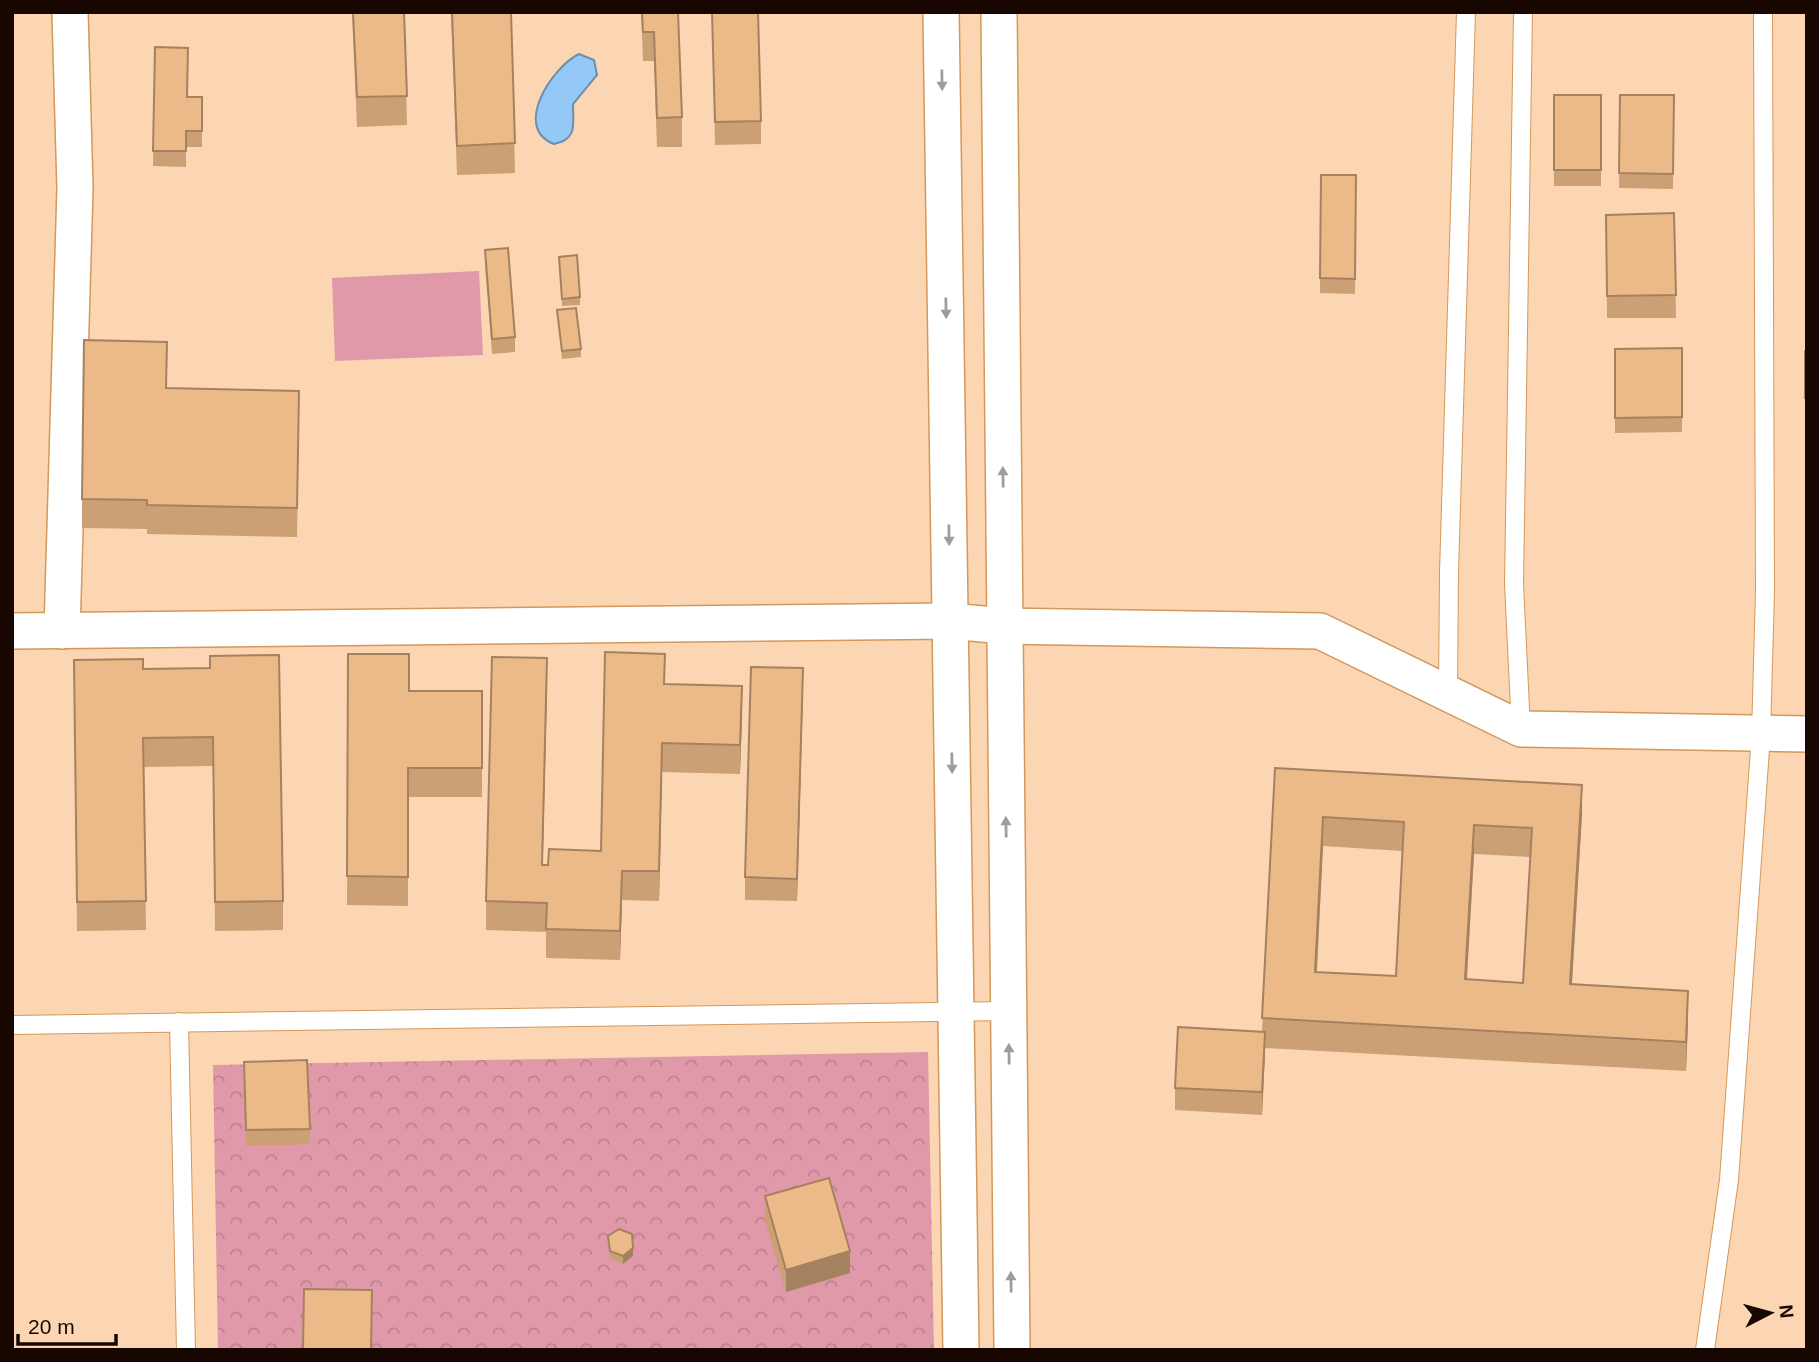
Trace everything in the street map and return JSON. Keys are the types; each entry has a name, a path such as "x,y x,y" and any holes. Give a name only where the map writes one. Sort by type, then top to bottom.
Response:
{"street":[{"path":"62,631 75,188 70,12"},
{"path":"941,12 961,1350"},
{"path":"999,12 1012,1350"},
{"path":"12,631 950,621 1004,626 1320,631 1521,729 1807,734"}],"lane":[{"path":"1448,695 1449,572 1466,12"},
{"path":"1521,729 1514,584 1523,12"},
{"path":"1705,1350 1729,1180 1760,735 1765,591 1763,12"},
{"path":"12,1025 1008,1011"},
{"path":"179,1022 186,1350"}],"green space":[{"path":"479,271 483,355 335,361 332,278"},
{"path":"928,1052 934,1350 218,1350 213,1065"}],"water":[{"path":"579,54 594,60 597,75 573,104 571,135 554,144 542,136 536,125 536,112 548,84 568,61"}],"building":[{"path":"353,12 404,12 407,96 357,97"},
{"path":"452,12 511,12 515,143 457,146"},
{"path":"642,12 678,12 682,117 657,118 654,32 643,32"},
{"path":"712,12 758,12 761,121 715,122"},
{"path":"155,47 188,48 187,97 202,97 202,131 186,131 186,151 153,151"},
{"path":"1554,95 1601,95 1601,170 1554,170"},
{"path":"1620,95 1674,95 1673,174 1619,173"},
{"path":"1321,175 1356,175 1355,279 1320,278"},
{"path":"1674,213 1676,295 1607,296 1606,215"},
{"path":"508,248 515,337 492,339 485,250"},
{"path":"577,255 580,297 562,299 559,257"},
{"path":"576,308 581,349 562,351 557,310"},
{"path":"84,340 167,342 166,388 299,391 297,508 147,505 147,500 82,499"},
{"path":"1682,348 1682,417 1615,418 1615,349"},
{"path":"1807,351 1807,398 1805,398"},
{"path":"605,652 665,654 664,684 742,686 740,745 662,743 659,871 622,871 620,931 546,929 547,903 486,901 492,657 547,658 542,865 548,865 549,849 601,851"},
{"path":"348,654 409,654 409,691 482,691 482,768 408,768 408,877 347,876"},
{"path":"279,655 283,901 215,902 213,737 143,738 146,901 77,902 74,660 143,659 143,669 210,668 210,656"},
{"path":"751,667 803,668 797,879 745,877"},
{"path":"1275,768 1582,785 1570,984 1688,991 1686,1042 1262,1018","holes":["1323,817 1404,822 1396,976 1315,972","1474,825 1532,828 1523,983 1465,979"]},
{"path":"1178,1027 1265,1032 1262,1092 1175,1088"},
{"path":"307,1060 310,1129 246,1130 244,1062"},
{"path":"829,1178 850,1251 786,1270 765,1196"},
{"path":"619,1229 632,1234 633,1248 623,1256 610,1251 608,1236"},
{"path":"304,1289 372,1290 371,1350 303,1350"}]}
